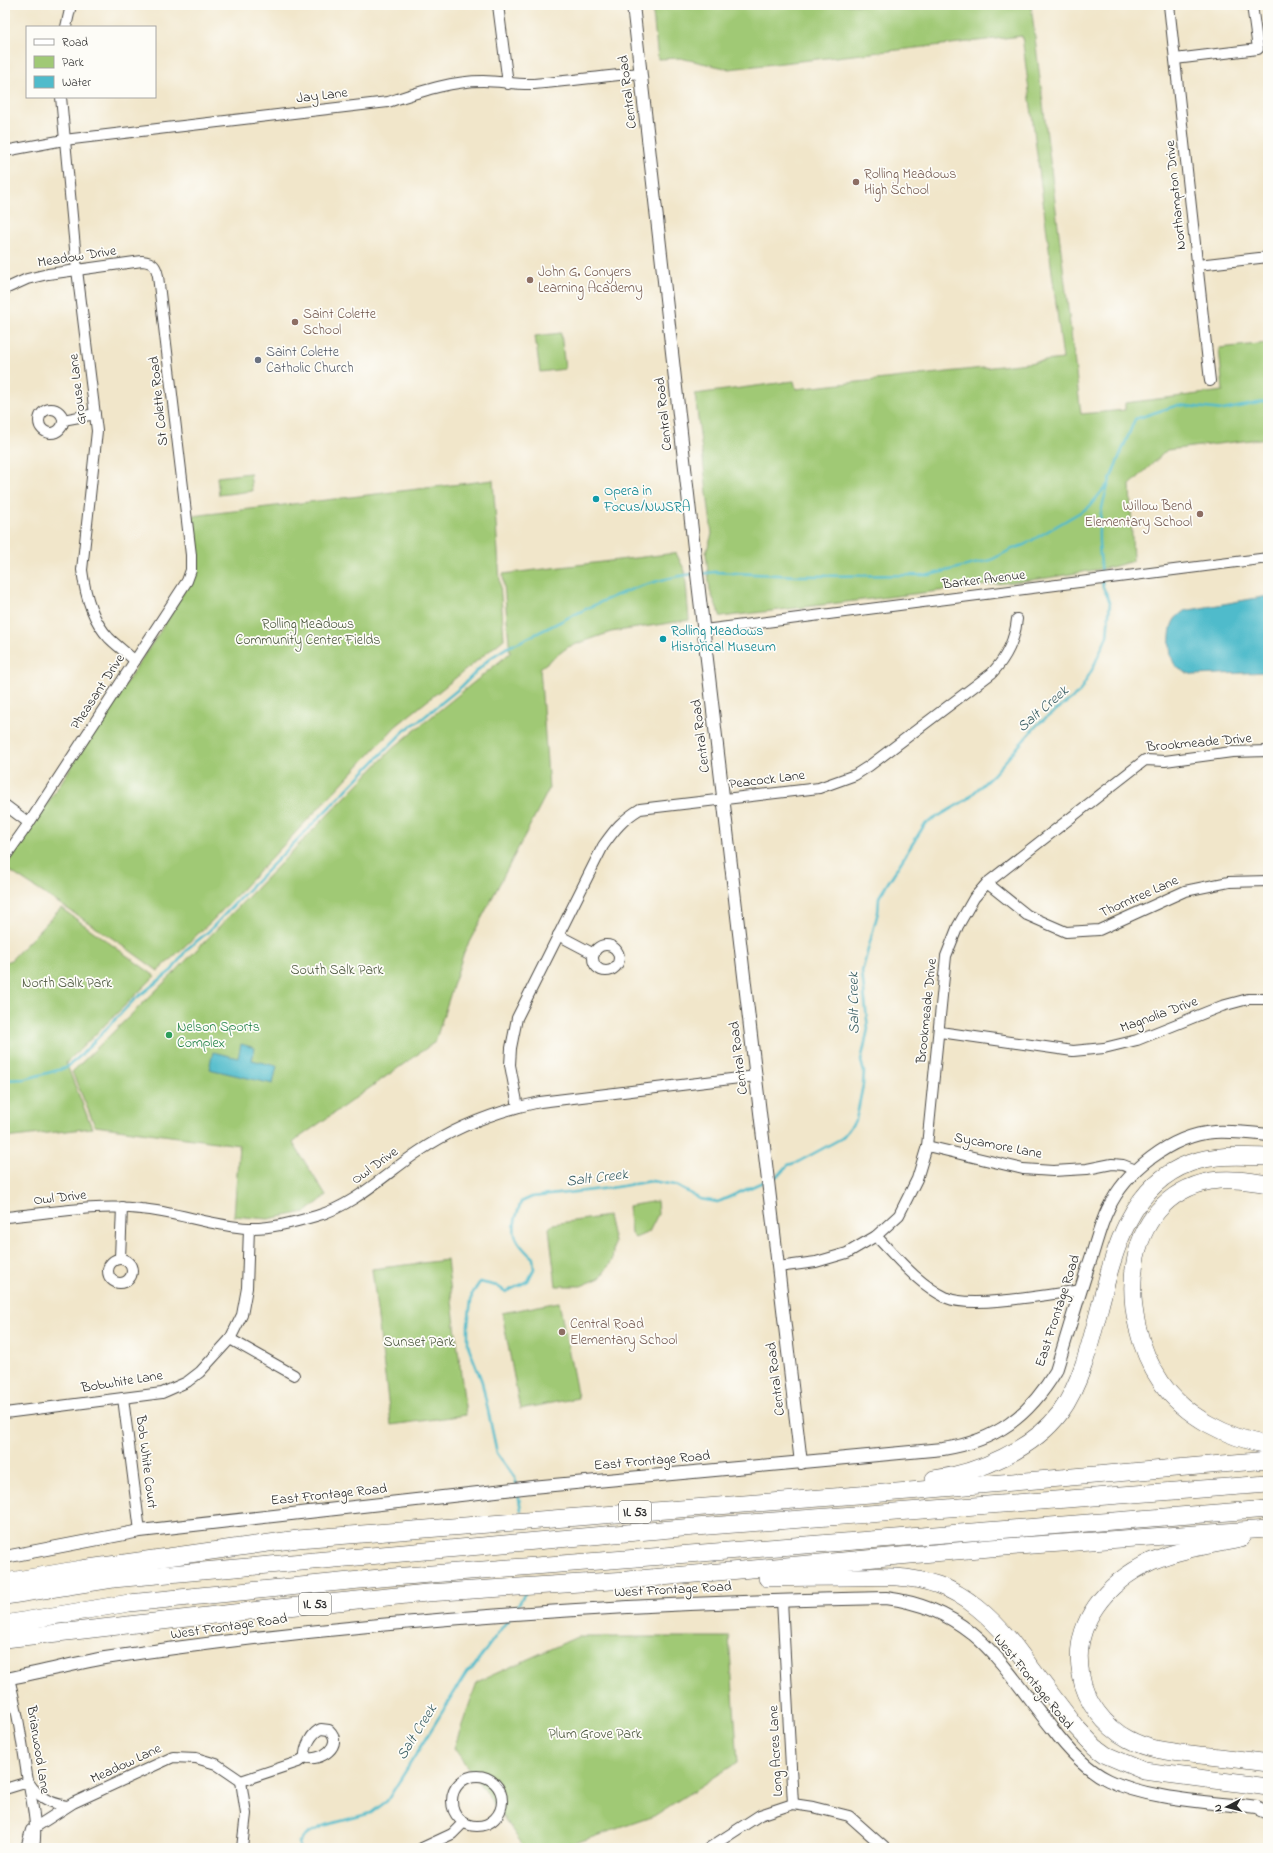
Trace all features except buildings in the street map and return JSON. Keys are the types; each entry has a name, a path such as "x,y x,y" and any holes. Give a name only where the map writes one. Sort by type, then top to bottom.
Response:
{"highway":[{"path":"815,1498 886,1485 946,1478 997,1461 1025,1444 1042,1431 1060,1413 1068,1400 1086,1354 1124,1230 1142,1197 1165,1176 1199,1160 1231,1155 1268,1157"},
{"path":"1268,1184 1238,1180 1222,1180 1199,1184 1173,1197 1157,1212 1143,1234 1134,1262 1132,1285 1133,1305 1141,1341 1162,1383 1180,1402 1206,1423 1239,1439 1268,1445"},
{"name":"IL 53","path":"5,1582 81,1569 298,1539 1268,1460"},
{"name":"IL 53","path":"5,1596 113,1579 682,1528 1268,1484"},
{"name":"IL 53","path":"5,1624 129,1603 380,1578 1268,1509"},
{"name":"IL 53","path":"5,1639 268,1609 427,1593 627,1580 990,1548 1268,1529"},
{"path":"1268,1533 1180,1552 1153,1561 1135,1571 1113,1587 1092,1613 1081,1635 1078,1658 1082,1681 1093,1706 1109,1726 1126,1738 1151,1749 1268,1763"},
{"path":"627,1580 884,1576 907,1577 938,1585 964,1598 998,1627 1010,1640 1075,1726 1094,1747 1106,1755 1117,1761 1144,1771 1265,1787"}],"street":[{"path":"66,26 71,5"},
{"path":"498,5 508,84"},
{"name":"Central Road","path":"633,5 696,567 801,1463"},
{"name":"Northampton Drive","path":"1169,5 1210,381"},
{"path":"1175,59 1258,49 1252,5"},
{"name":"Jay Lane","path":"5,151 64,140 388,102 428,89 458,82 484,81 508,84 533,84 640,73"},
{"name":"Grouse Lane","path":"60,98 97,431 82,570 85,591 99,624 109,638 135,661"},
{"path":"1198,265 1268,257"},
{"name":"Meadow Drive","path":"5,289 27,279 48,274 142,261 149,262 154,265"},
{"name":"St Colette Road","path":"154,265 158,276 189,534"},
{"path":"63,420 95,414"},
{"name":"Pheasant Drive","path":"5,857 187,581 191,570 192,555 189,534"},
{"name":"Barker Avenue","path":"704,630 1268,558"},
{"name":"Peacock Lane","path":"518,1107 510,1065 517,1018 602,846 618,824 626,817 640,809 819,788 855,775 992,673 1000,664 1011,645 1017,618"},
{"name":"Brookmeade Drive","path":"778,1266 816,1262 847,1253 876,1236 899,1215 917,1179 927,1146 940,1032 946,956 958,926 974,898 987,883 1145,760 1165,761 1232,752 1268,751"},
{"path":"5,805 29,822"},
{"name":"Thorntree Lane","path":"987,883 1027,915 1066,932 1099,930 1185,891 1229,882 1268,881"},
{"path":"558,935 594,954"},
{"name":"Magnolia Drive","path":"940,1032 1073,1051 1104,1048 1137,1040 1222,1006 1248,1000 1268,998"},
{"name":"Owl Drive","path":"5,1217 122,1207 161,1212 249,1228 287,1223 317,1216 339,1206 357,1196 440,1138 486,1118 518,1107 540,1102 756,1076"},
{"path":"1136,1170 1153,1156 1178,1143 1196,1136 1212,1132 1268,1135"},
{"name":"Sycamore Lane","path":"927,1146 1023,1169 1053,1171 1087,1169 1112,1164 1136,1170"},
{"name":"East Frontage Road","path":"5,1557 140,1531 532,1487 801,1463 956,1447 985,1438 1011,1424 1038,1398 1056,1371 1108,1209 1124,1183 1136,1170"},
{"path":"120,1258 122,1207"},
{"name":"Bobwhite Lane","path":"5,1413 162,1393 187,1382 200,1372 230,1339 242,1315 246,1294 249,1257 249,1228"},
{"path":"876,1236 920,1282 948,1298 962,1302 982,1302 1081,1290"},
{"path":"230,1339 294,1375"},
{"name":"Bob White Court","path":"123,1398 140,1531"},
{"name":"West Frontage Road","path":"7,1679 103,1659 292,1634 498,1615 672,1604 886,1598 901,1600 937,1610 963,1625 993,1654 1064,1745 1107,1780 1138,1790 1168,1797 1257,1808 1268,1813"},
{"name":"Long Acres Lane","path":"709,1848 760,1815 793,1804 782,1600"},
{"name":"Briarwood Lane","path":"7,1679 15,1701 28,1782 36,1836 34,1848"},
{"name":"Meadow Lane","path":"34,1827 67,1806 173,1757 196,1758 216,1764 241,1781"},
{"path":"242,1848 246,1814 241,1781 298,1762 305,1757"},
{"path":"469,1776 481,1776 493,1781 502,1795 500,1811 495,1818 480,1826 472,1826 464,1822 456,1814 452,1802 452,1794 456,1786 469,1776"},
{"path":"5,1789 28,1782 41,1797 50,1802 67,1806"},
{"path":"793,1804 813,1807 849,1816 885,1848"},
{"path":"422,1848 452,1834 464,1822"},
{"path":"26,1848 29,1831 34,1827"}],"green space":[{"path":"652,5 1031,5 1081,414 1125,410 1125,403 1223,391 1219,348 1268,343 1268,438 1167,450 1130,485 1133,561 1112,567 1047,578 721,617 710,591 706,553 712,534 695,394 794,381 796,389 1063,359 1022,36 729,69 680,58 658,59"},
{"path":"561,333 565,369 540,372 535,336"},
{"path":"250,473 252,491 219,495 217,477"},
{"name":"Rolling Meadows Community Center Fields","path":"493,480 504,639 396,726 214,919 158,971 118,942 5,868 172,613 197,567 192,516"},
{"name":"South Salk Park","path":"676,553 685,571 689,620 611,632 568,647 540,668 549,789 464,952 435,1042 293,1143 326,1196 306,1212 268,1219 234,1216 239,1145 95,1126 72,1072 174,973 393,748 510,653 503,574"},
{"name":"North Salk Park","path":"61,908 155,976 66,1063 92,1128 5,1138 5,962 11,960"},
{"path":"657,1201 658,1214 649,1232 635,1238 631,1234 628,1206"},
{"path":"608,1216 614,1242 612,1261 600,1278 581,1286 556,1286 549,1228 553,1224"},
{"name":"Sunset Park","path":"447,1260 466,1415 391,1425 372,1269"},
{"path":"559,1302 578,1398 520,1409 502,1313"},
{"name":"Plum Grove Park","path":"577,1637 729,1637 738,1762 654,1816 561,1848 525,1848 454,1748 477,1682"}],"water":[{"path":"1268,596 1268,672 1194,675 1186,673 1175,665 1170,648 1171,629 1175,619 1184,611"},
{"path":"241,1044 255,1048 252,1060 277,1066 273,1084 209,1069 213,1052 238,1058"}],"waterway":[{"name":"Salt Creek","path":"1102,576 1099,530 1104,501 1112,473 1135,419 1178,405 1223,410 1268,401"},
{"path":"700,574 714,572 798,576 929,575 991,560 1012,549 1024,545 1089,507 1108,484"},
{"path":"5,1080 25,1079 66,1068 80,1056 134,1000 172,970 187,949 208,932 405,730 423,718 461,687 489,659 506,648 620,594 668,578 693,574"},
{"name":"Salt Creek","path":"772,1178 779,1175 788,1165 798,1162 842,1138 856,1120 863,1085 864,1072 861,1061 868,1029 862,972 878,912 879,897 925,824 966,800 993,775 1038,724 1079,693 1093,668 1107,636 1110,602 1103,587 1102,581"},
{"name":"Salt Creek","path":"517,1486 515,1478 497,1453 482,1382 468,1345 468,1324 472,1294 480,1282 497,1286 506,1292 528,1281 534,1269 533,1258 525,1251 516,1239 514,1227 521,1202 532,1197 610,1188 652,1181 675,1185 700,1199 718,1202 765,1181"},
{"name":"Salt Creek","path":"518,1493 521,1510"},
{"name":"Salt Creek","path":"516,1609 525,1593"},
{"name":"Salt Creek","path":"300,1848 299,1842 309,1833 323,1826 371,1813 387,1801 467,1672 472,1669 509,1618"}],"place":[{"name":"Rolling Meadows High School","path":"856,182"},
{"name":"John G. Conyers Learning Academy","path":"530,280"},
{"name":"Saint Colette School","path":"295,322"},
{"name":"Saint Colette Catholic Church","path":"258,360"},
{"name":"Opera in Focus/NWSRA","path":"596,499"},
{"name":"Willow Bend Elementary School","path":"1200,514"},
{"name":"Rolling Meadows Historical Museum","path":"663,639"},
{"name":"Nelson Sports Complex","path":"169,1035"},
{"name":"Central Road Elementary School","path":"562,1332"}]}
